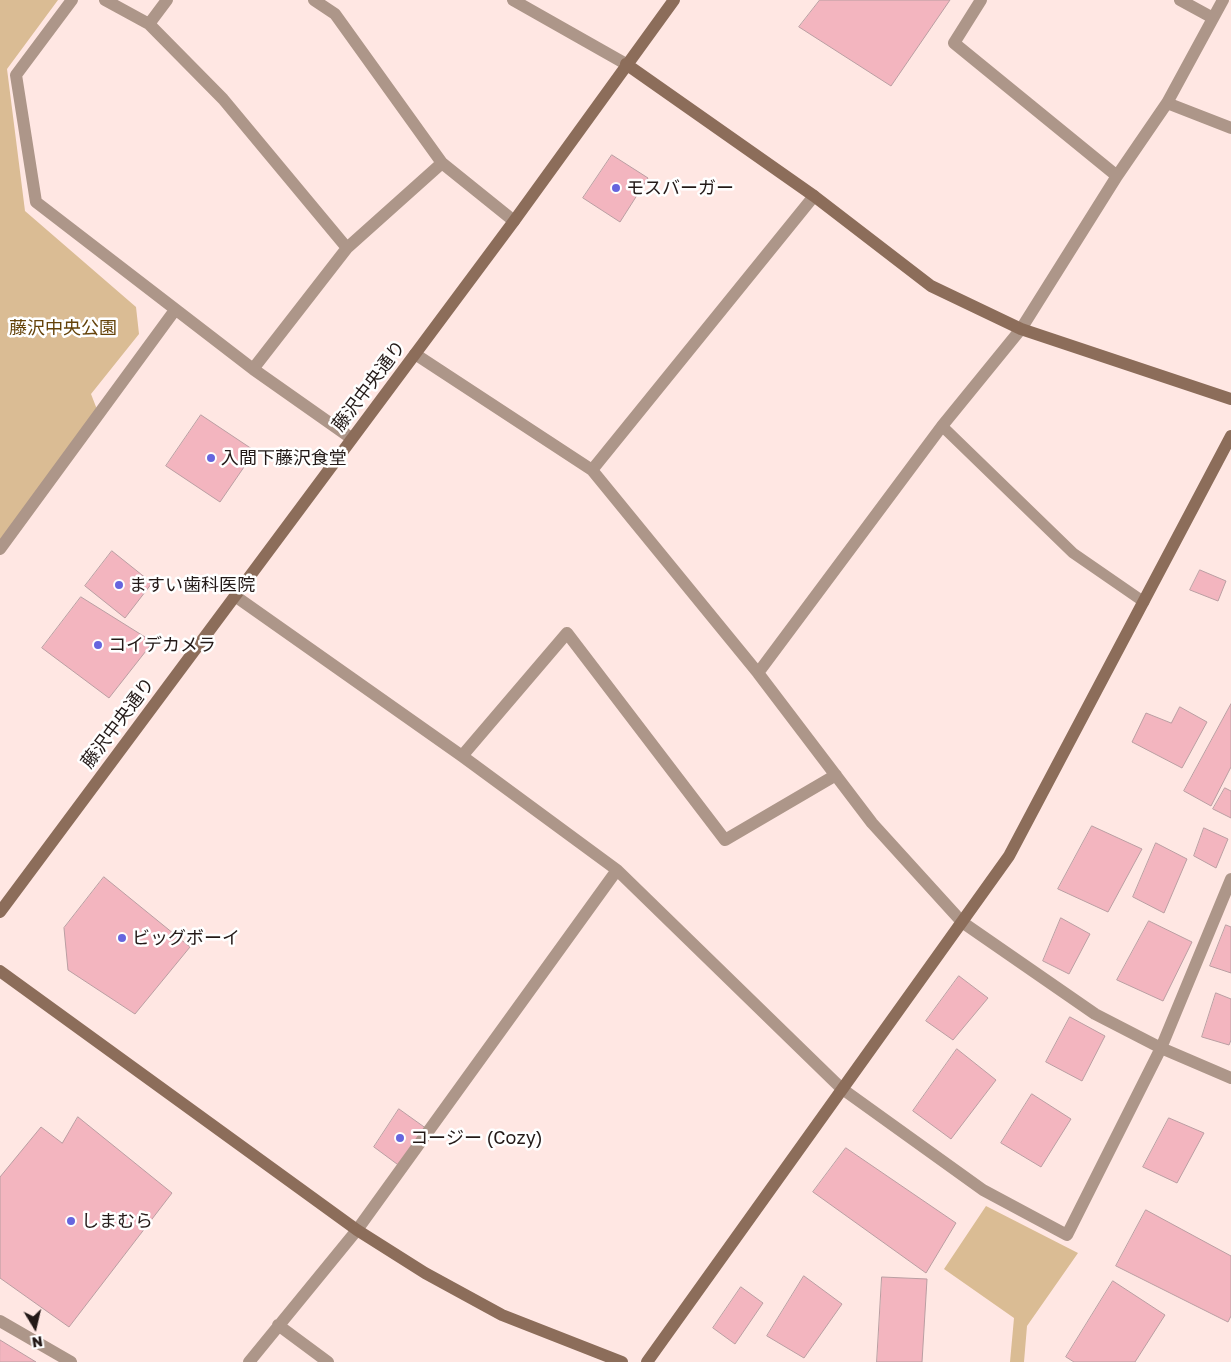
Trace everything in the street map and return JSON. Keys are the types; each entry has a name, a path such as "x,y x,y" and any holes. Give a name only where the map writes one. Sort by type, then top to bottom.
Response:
{"street":[{"path":"72,0 16,75 36,202 253,369 351,438"},
{"path":"105,0 149,24 223,98 347,248"},
{"path":"149,24 167,0"},
{"path":"314,0 335,14 442,163 514,221"},
{"path":"513,0 626,64 814,196 931,286 1021,329 1231,399"},
{"name":"藤沢中央通り","path":"0,912 514,221 674,0"},
{"path":"980,0 954,43 1117,176"},
{"path":"1180,0 1213,18"},
{"path":"758,673 942,426 1021,329 1117,176 1167,103 1223,0"},
{"path":"1167,103 1231,128"},
{"path":"253,369 347,248 442,163"},
{"path":"592,470 814,196"},
{"path":"0,549 175,310"},
{"path":"415,354 592,470 758,673 872,823 962,922 1095,1014 1161,1048 1231,1078"},
{"path":"647,1362 841,1088 1009,856 1231,436"},
{"path":"235,596 462,756 617,870 841,1088 983,1190 1067,1235 1161,1048 1231,879"},
{"path":"462,756 568,633 725,840 836,775"},
{"path":"249,1362 357,1230 617,870"},
{"path":"0,971 357,1230 426,1273 502,1315 622,1362"},
{"path":"0,1321 71,1362"},
{"path":"278,1325 328,1362"}],"lane":[{"path":"942,426 1073,553 1144,602"}],"green space":[{"name":"藤沢中央公園","path":"0,0 58,0 7,69 25,211 136,307 139,334 91,394 98,412 0,544"},
{"path":"986,1206 1078,1253 1027,1326 1024,1362 1010,1362 1014,1318 944,1269"}],"building":[{"path":"820,0 950,0 891,86 799,27"},
{"name":"モスバーガー","path":"612,155 648,178 620,222 583,198"},
{"name":"入間下藤沢食堂","path":"201,415 255,451 220,502 166,466"},
{"name":"ますい歯科医院","path":"112,551 152,583 125,618 85,586"},
{"path":"1200,570 1226,581 1218,601 1190,590"},
{"name":"コイデカメラ","path":"81,597 153,642 109,698 42,648"},
{"path":"1231,704 1231,767 1211,806 1184,791"},
{"path":"1180,707 1207,722 1182,768 1132,742 1146,713 1171,723"},
{"path":"1225,788 1231,791 1231,818 1213,809"},
{"path":"1092,826 1142,849 1108,912 1058,889"},
{"path":"1204,828 1228,839 1216,868 1194,856"},
{"path":"1156,843 1187,859 1164,913 1133,897"},
{"name":"ビッグボーイ","path":"104,877 190,947 135,1014 68,970 64,928"},
{"path":"1061,918 1090,934 1069,974 1043,961"},
{"path":"1149,921 1192,942 1163,1001 1117,980"},
{"path":"1226,925 1231,927 1231,973 1210,966"},
{"path":"959,976 988,998 953,1040 926,1021"},
{"path":"1216,993 1231,999 1231,1040 1229,1045 1202,1037"},
{"path":"1070,1017 1105,1036 1082,1081 1046,1062"},
{"path":"957,1049 996,1080 951,1139 913,1111"},
{"path":"1032,1094 1071,1119 1041,1167 1001,1143"},
{"name":"コージー (Cozy)","path":"399,1109 427,1129 401,1167 374,1147"},
{"path":"78,1117 172,1193 69,1327 0,1278 0,1177 41,1127 62,1143"},
{"path":"1169,1118 1204,1133 1177,1183 1143,1167"},
{"path":"846,1148 956,1223 926,1273 813,1192"},
{"path":"1146,1210 1231,1256 1231,1316 1228,1322 1116,1266"},
{"path":"804,1276 842,1304 804,1358 767,1336"},
{"path":"882,1277 927,1279 922,1362 877,1362"},
{"path":"1113,1281 1165,1315 1135,1362 1074,1362 1066,1357"},
{"path":"741,1287 763,1303 735,1344 713,1328"},
{"path":"0,1340 36,1362 0,1362"}],"place":[{"name":"モスバーガー","path":"616,188"},
{"name":"入間下藤沢食堂","path":"211,458"},
{"name":"ますい歯科医院","path":"119,585"},
{"name":"コイデカメラ","path":"98,645"},
{"name":"ビッグボーイ","path":"122,938"},
{"name":"コージー (Cozy)","path":"400,1138"},
{"name":"しまむら","path":"71,1221"}]}
